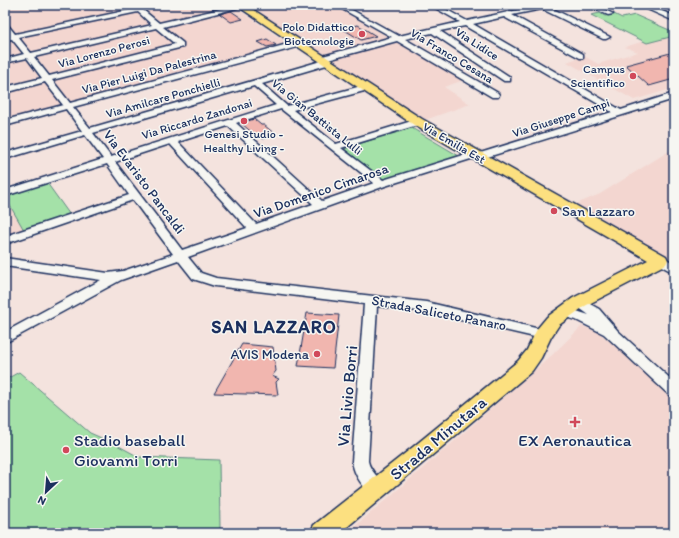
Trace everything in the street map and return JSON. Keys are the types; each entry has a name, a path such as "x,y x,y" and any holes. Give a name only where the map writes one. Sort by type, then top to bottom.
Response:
{"main road":[{"name":"Via Emilia Est","path":"241,5 418,122 660,260"},
{"path":"543,334 553,321 579,302 660,260"},
{"name":"Strada Minutara","path":"322,533 525,366 535,353 543,334"}],"street":[{"path":"133,5 156,26"},
{"path":"5,61 241,5"},
{"name":"Via Franco Cesana","path":"338,5 398,38 495,95"},
{"path":"436,5 618,112"},
{"path":"590,5 610,14"},
{"path":"641,5 674,19"},
{"path":"547,6 606,37"},
{"name":"Via Amilcare Ponchielli","path":"5,156 256,83 398,38 547,6"},
{"path":"5,38 139,10"},
{"path":"506,15 580,56"},
{"name":"Via Evaristo Pancaldi","path":"5,25 48,79 197,276"},
{"name":"Via Lorenzo Perosi","path":"5,90 180,45 156,26"},
{"name":"Via Lidice","path":"433,30 507,79"},
{"name":"Via Pier Luigi Da Palestrina","path":"5,123 298,44"},
{"name":"Via Gian Battista Lulli","path":"256,83 381,184"},
{"name":"Via Riccardo Zandonai","path":"5,193 229,122 284,107 365,88"},
{"name":"Via Giuseppe Campi","path":"476,156 674,96"},
{"path":"229,122 321,206"},
{"path":"334,147 418,122"},
{"path":"171,140 254,229"},
{"name":"Via Domenico Cimarosa","path":"180,255 381,184 476,156"},
{"path":"5,240 136,196"},
{"path":"5,338 117,277 180,255"},
{"name":"Via Emilia Est","path":"660,260 674,269"},
{"path":"5,262 92,275 117,277"},
{"name":"Strada Saliceto Panaro","path":"197,276 215,282 426,307 543,334"},
{"name":"Via Livio Borri","path":"371,300 360,461 364,474 378,488"},
{"path":"579,302 594,312 613,335 674,390"},
{"path":"564,312 585,319 613,335"}],"shaded area":[{"path":"5,5 232,5 287,43 5,121"},
{"path":"247,5 332,5 464,80 444,87 470,104 425,120"},
{"name":"Campus Scientifico","path":"674,36 674,88 634,100 567,62 584,56 598,64 638,52 625,47 644,41 647,43"},
{"path":"674,148 674,260 576,204 600,194"},
{"path":"47,183 70,215 5,236 5,197"},
{"name":"EX Aeronautica","path":"582,326 598,332 674,399 674,533 347,533 451,444 552,355"}],"green space":[{"path":"600,13 605,16 614,14 622,18 635,15 674,32 674,36 647,43 591,15"},
{"path":"410,127 459,156 384,180 344,149"},
{"path":"47,183 70,215 24,230 5,197"},
{"name":"Stadio baseball Giovanni Torri","path":"19,372 90,433 139,457 219,460 220,528 223,533 5,533 5,380"}],"building":[{"path":"231,11 243,19 231,22 220,14"},
{"name":"Polo Didattico Biotecnologie","path":"358,25 376,36 361,40 343,29"},
{"path":"267,39 276,45 267,47 258,42"},
{"path":"674,52 674,79 649,86 626,65"},
{"path":"254,119 276,135 263,139 260,136 257,137 241,123"},
{"path":"307,313 339,315 333,368 298,366"},
{"name":"San Lazzaro","path":"242,344 273,347 276,371 272,376 279,379 276,382 278,395 214,393"}],"place":[{"name":"Polo Didattico Biotecnologie","path":"362,34"},
{"name":"Campus Scientifico","path":"633,76"},
{"name":"Genesi Studio - Healthy Living -","path":"244,121"},
{"name":"San Lazzaro","path":"554,211"},
{"name":"AVIS Modena","path":"317,354"},
{"name":"EX Aeronautica","path":"575,422"},
{"name":"Stadio baseball Giovanni Torri","path":"66,450"}],"district":[{"name":"SAN LAZZARO","path":"274,327"}]}
